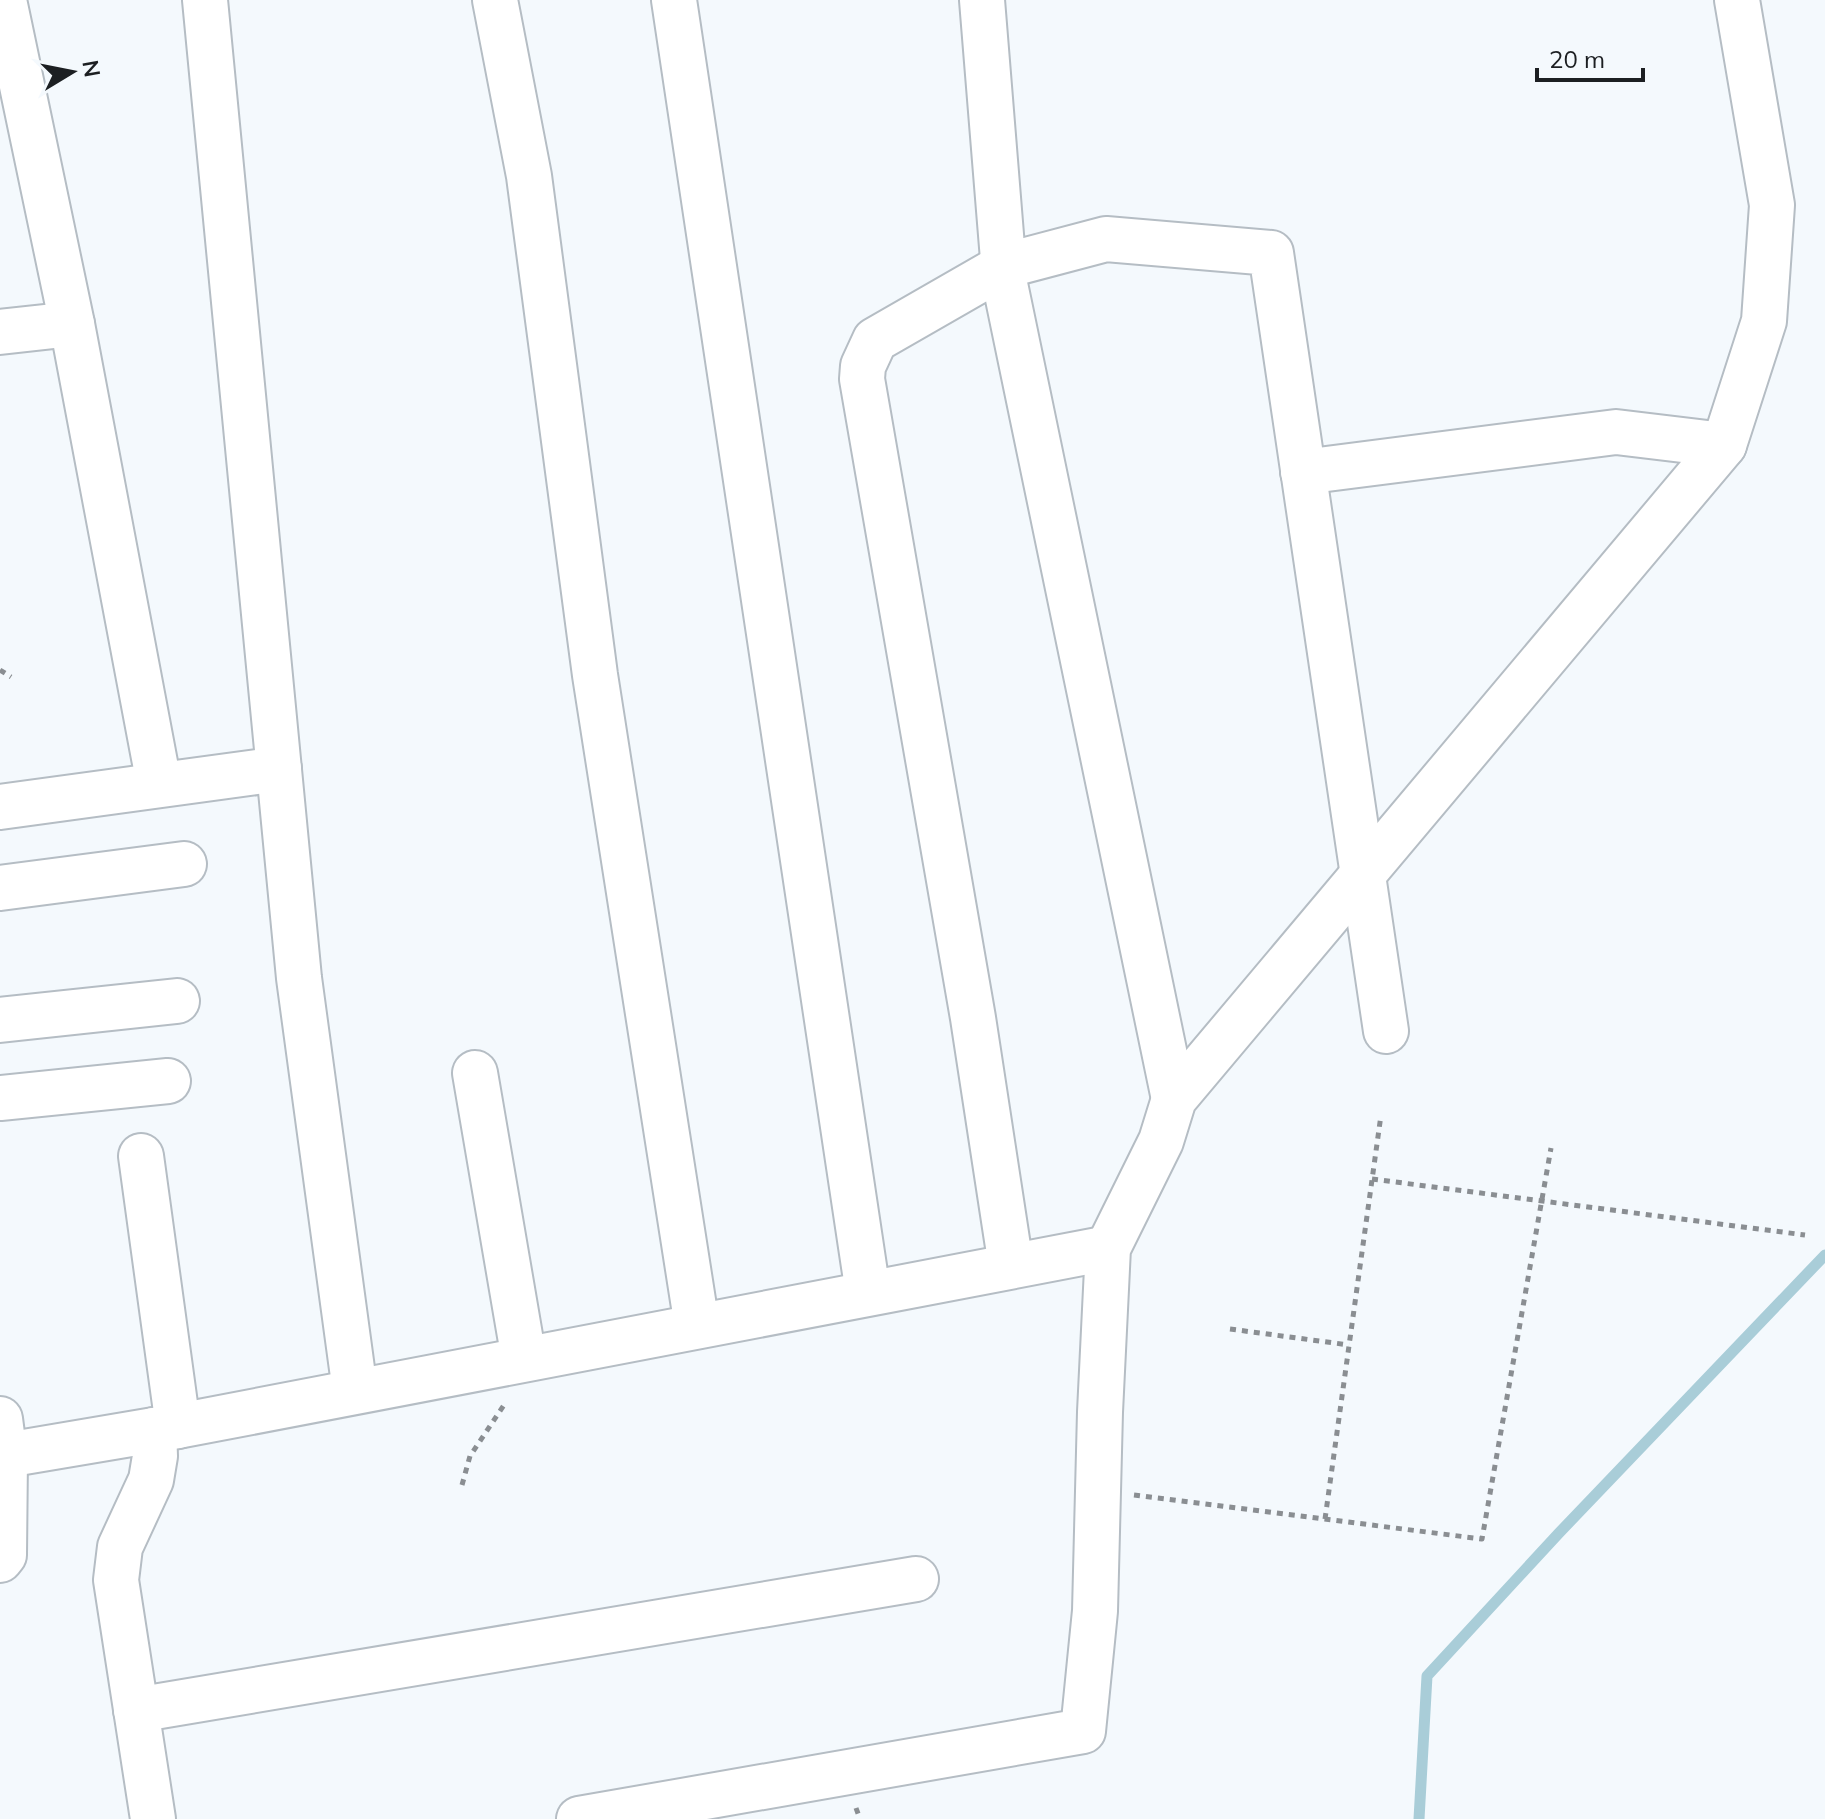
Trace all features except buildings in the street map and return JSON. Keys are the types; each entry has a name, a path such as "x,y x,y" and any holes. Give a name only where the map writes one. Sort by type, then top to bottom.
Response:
{"street":[{"path":"4,0 72,324 159,784"},
{"path":"205,0 299,978 355,1391"},
{"path":"495,0 529,176 595,675 697,1326"},
{"path":"674,0 868,1293"},
{"path":"982,0 1005,284 1174,1099"},
{"path":"579,1819 1083,1731 1095,1611 1108,1248 1161,1141 1174,1099 1724,445 1764,321 1772,205 1737,0"},
{"path":"1011,1266 971,1002 862,379 863,366 875,340 1004,266 1106,239 1271,253 1386,1031"},
{"path":"0,332 72,324"},
{"path":"1303,472 1616,432 1724,445"},
{"path":"0,807 279,769"},
{"path":"0,888 184,864"},
{"path":"0,1020 177,1001"},
{"path":"475,1073 515,1361"},
{"path":"0,1098 168,1081"},
{"path":"141,1156 166,1428 151,1480 120,1547 116,1580 153,1819"},
{"path":"0,1560 4,1555 2,1444 166,1428 1108,1248"},
{"path":"136,1710 916,1579"}],"path":[{"path":"0,670 11,677"},
{"path":"1325,1519 1381,1115"},
{"path":"1098,1491 1482,1539 1551,1148"},
{"path":"1372,1179 1805,1235"},
{"path":"1230,1329 1349,1345"},
{"path":"462,1485 470,1456 509,1398 515,1361"}],"waterway":[{"path":"1419,1819 1427,1676 1825,1255"}]}
